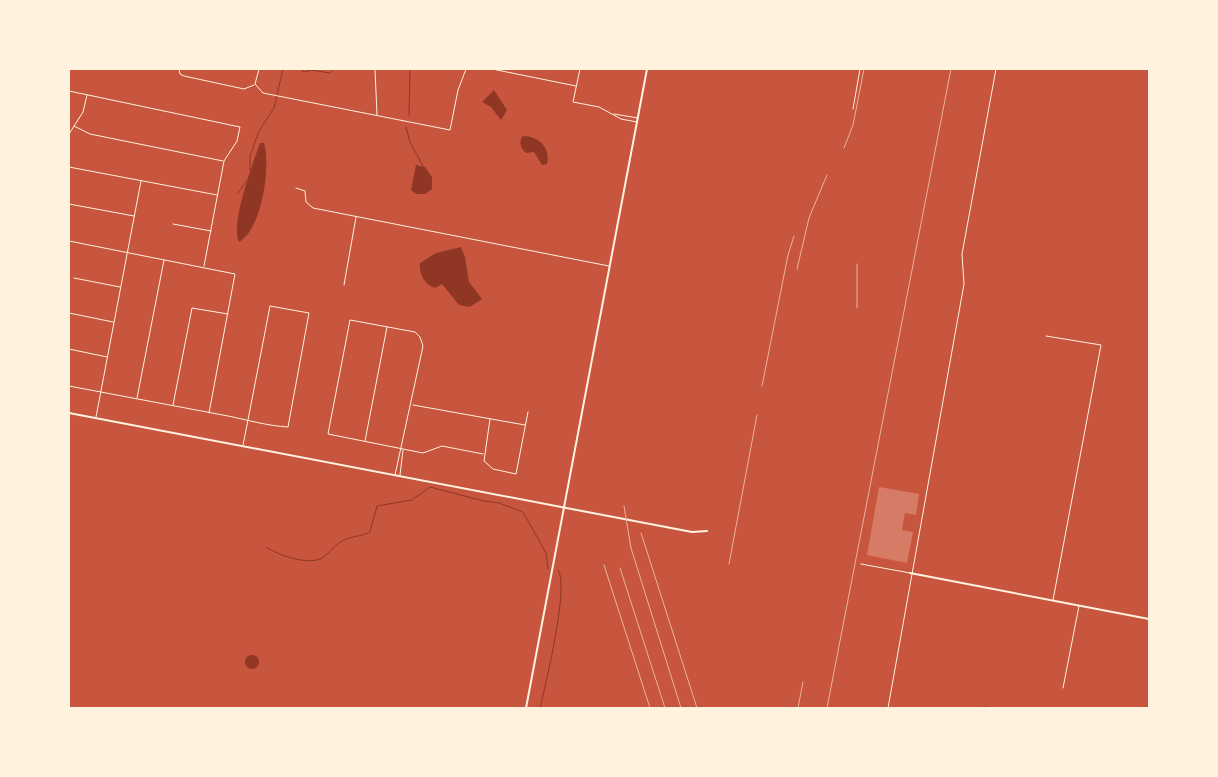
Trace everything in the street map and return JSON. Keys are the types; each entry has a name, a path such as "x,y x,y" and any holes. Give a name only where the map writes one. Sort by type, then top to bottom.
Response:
{"street":[{"path":"179,69 180,74 184,76 244,89 255,84"},
{"path":"255,84 259,69"},
{"path":"375,69 377,116"},
{"path":"255,84 263,93 450,130 458,90 466,69"},
{"path":"492,69 576,86"},
{"path":"580,69 573,102 599,107 620,119 637,122"},
{"path":"526,708 647,69"},
{"path":"853,109 860,69"},
{"path":"888,708 910,573 963,288 962,254 996,69"},
{"path":"69,91 240,127 238,138 224,161 204,266"},
{"path":"69,134 83,112 88,95"},
{"path":"614,114 638,118"},
{"path":"74,126 90,134 224,161"},
{"path":"69,167 218,195"},
{"path":"96,418 141,180"},
{"path":"296,188 305,191 306,202 313,208 610,266"},
{"path":"69,204 134,216"},
{"path":"344,285 356,216"},
{"path":"173,224 211,231"},
{"path":"69,241 204,266 236,274 209,413"},
{"path":"137,399 164,259"},
{"path":"74,278 120,287"},
{"path":"69,386 209,413 248,420 288,427 309,313 270,306 248,420 243,446"},
{"path":"173,406 192,308 228,314"},
{"path":"69,313 114,322"},
{"path":"395,475 403,449 423,346 416,332 350,320 328,434 365,442 403,449 425,453 442,446 484,454"},
{"path":"365,442 387,327"},
{"path":"1046,336 1101,345 1052,601"},
{"path":"69,350 107,357"},
{"path":"412,404 525,426"},
{"path":"490,419 484,461 490,468 516,474 528,412"},
{"path":"69,413 692,532 707,531"},
{"path":"400,476 404,457 403,449"},
{"path":"861,564 1149,620"},
{"path":"1063,688 1079,606"}],"shaded area":[{"path":"494,90 507,110 501,120 491,107 482,102"},
{"path":"523,136 534,138 542,144 547,153 547,164 542,165 534,152 526,153 524,151 520,143"},
{"path":"260,143 264,143 266,153 263,197 254,225 239,242 237,233 240,208"},
{"path":"416,165 425,167 432,177 432,189 425,194 416,194 411,190"},
{"path":"461,247 465,257 469,282 482,299 470,307 459,305 442,284 435,288 428,284 420,271 420,263 436,253"},
{"path":"249,655 255,655 259,662 255,669 249,669 245,665 245,659"}],"building":[{"path":"879,487 919,494 916,515 905,513 902,530 913,532 907,563 867,555"}],"waterway":[{"path":"250,170 250,156 259,131 274,108 283,69"},
{"path":"300,69 304,72 311,70 330,73 334,69"},
{"path":"409,115 410,69"},
{"path":"406,127 410,142 423,166"},
{"path":"238,193 247,180"},
{"path":"266,547 285,556 301,560 309,561 322,558 341,541 370,532 377,506 412,500 430,487 499,503 523,512 546,553 548,569"},
{"path":"540,708 559,614 561,579 558,570"},
{"path":"977,708 987,707"}],"railway":[{"path":"844,148 853,125 864,69"},
{"path":"827,708 951,69"},
{"path":"797,269 809,218 827,175"},
{"path":"762,386 788,255 794,236"},
{"path":"857,264 857,308"},
{"path":"729,564 757,415"},
{"path":"624,506 631,548 681,708"},
{"path":"641,533 697,708"},
{"path":"604,565 650,708"},
{"path":"620,568 665,708"},
{"path":"798,708 803,682"}]}
